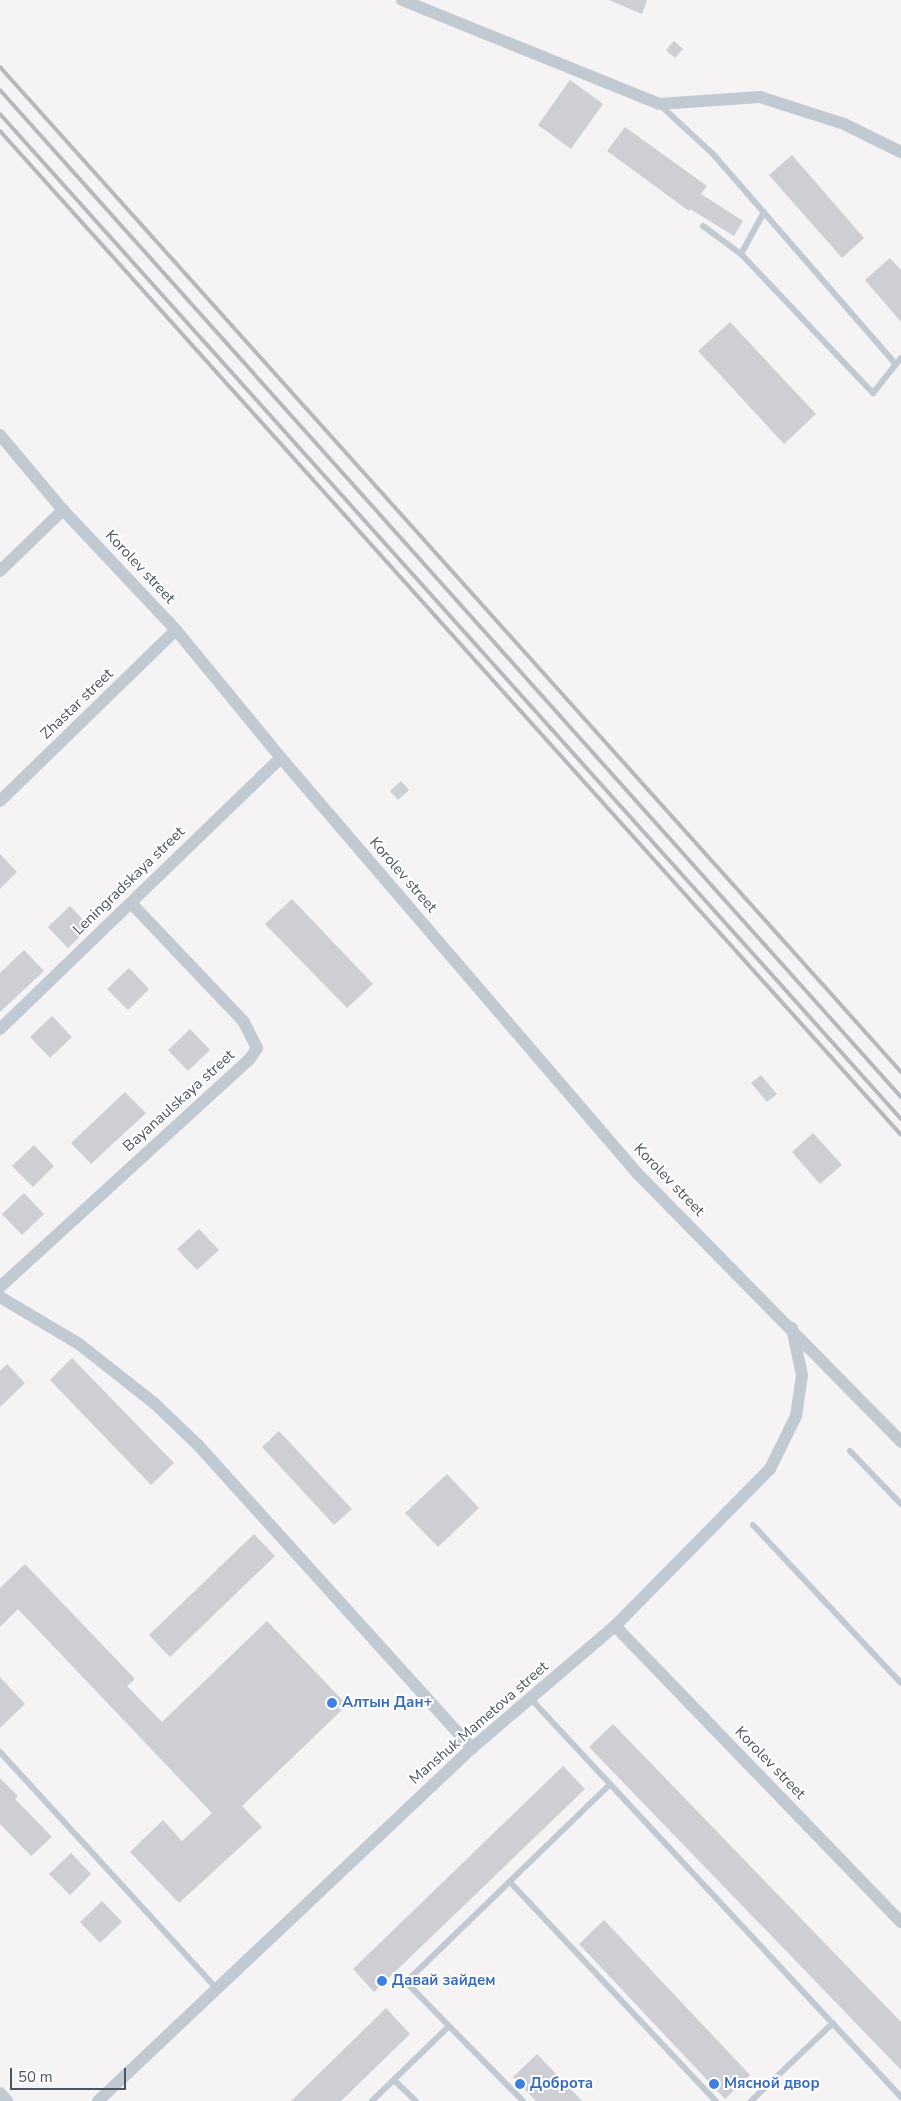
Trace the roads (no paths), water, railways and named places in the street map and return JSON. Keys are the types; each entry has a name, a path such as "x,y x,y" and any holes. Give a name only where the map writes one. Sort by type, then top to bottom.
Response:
{"street":[{"path":"402,0 659,104 760,97 844,124 901,152"},
{"name":"Korolev street","path":"0,435 64,510 176,630 281,758 637,1173 792,1328 901,1442"},
{"path":"0,570 64,510"},
{"name":"Zhastar street","path":"0,801 176,630"},
{"name":"Leningradskaya street","path":"0,1028 281,758"},
{"name":"Bayanaulskaya street","path":"0,1287 249,1060 257,1048 244,1022 130,903"},
{"path":"0,1297 79,1344 154,1403 198,1445 472,1748"},
{"name":"Manshuk Mametova street","path":"98,2101 472,1748 615,1626 770,1469 796,1416 802,1375 792,1328"},
{"name":"Korolev street","path":"615,1626 901,1922"},
{"path":"0,2093 7,2101"}],"lane":[{"path":"659,104 714,154 895,363"},
{"path":"741,254 764,212"},
{"path":"703,226 741,254 873,393 895,363 901,358"},
{"path":"850,1451 901,1504"},
{"path":"753,1525 901,1683"},
{"path":"530,1698 901,2097"},
{"path":"0,1752 216,1988"},
{"path":"523,2101 406,1982 610,1784"},
{"path":"510,1882 716,2101"},
{"path":"751,2101 833,2023"},
{"path":"372,2101 449,2026"},
{"path":"394,2080 416,2101"}],"railway":[{"path":"0,67 901,1072"},
{"path":"0,90 901,1097"},
{"path":"0,114 901,1119"},
{"path":"0,131 901,1135"}],"place":[{"name":"Алтын Дан+","path":"332,1703"},
{"name":"Давай зайдем","path":"382,1981"},
{"name":"Доброта","path":"520,2084"},
{"name":"Мясной двор","path":"714,2084"}]}
